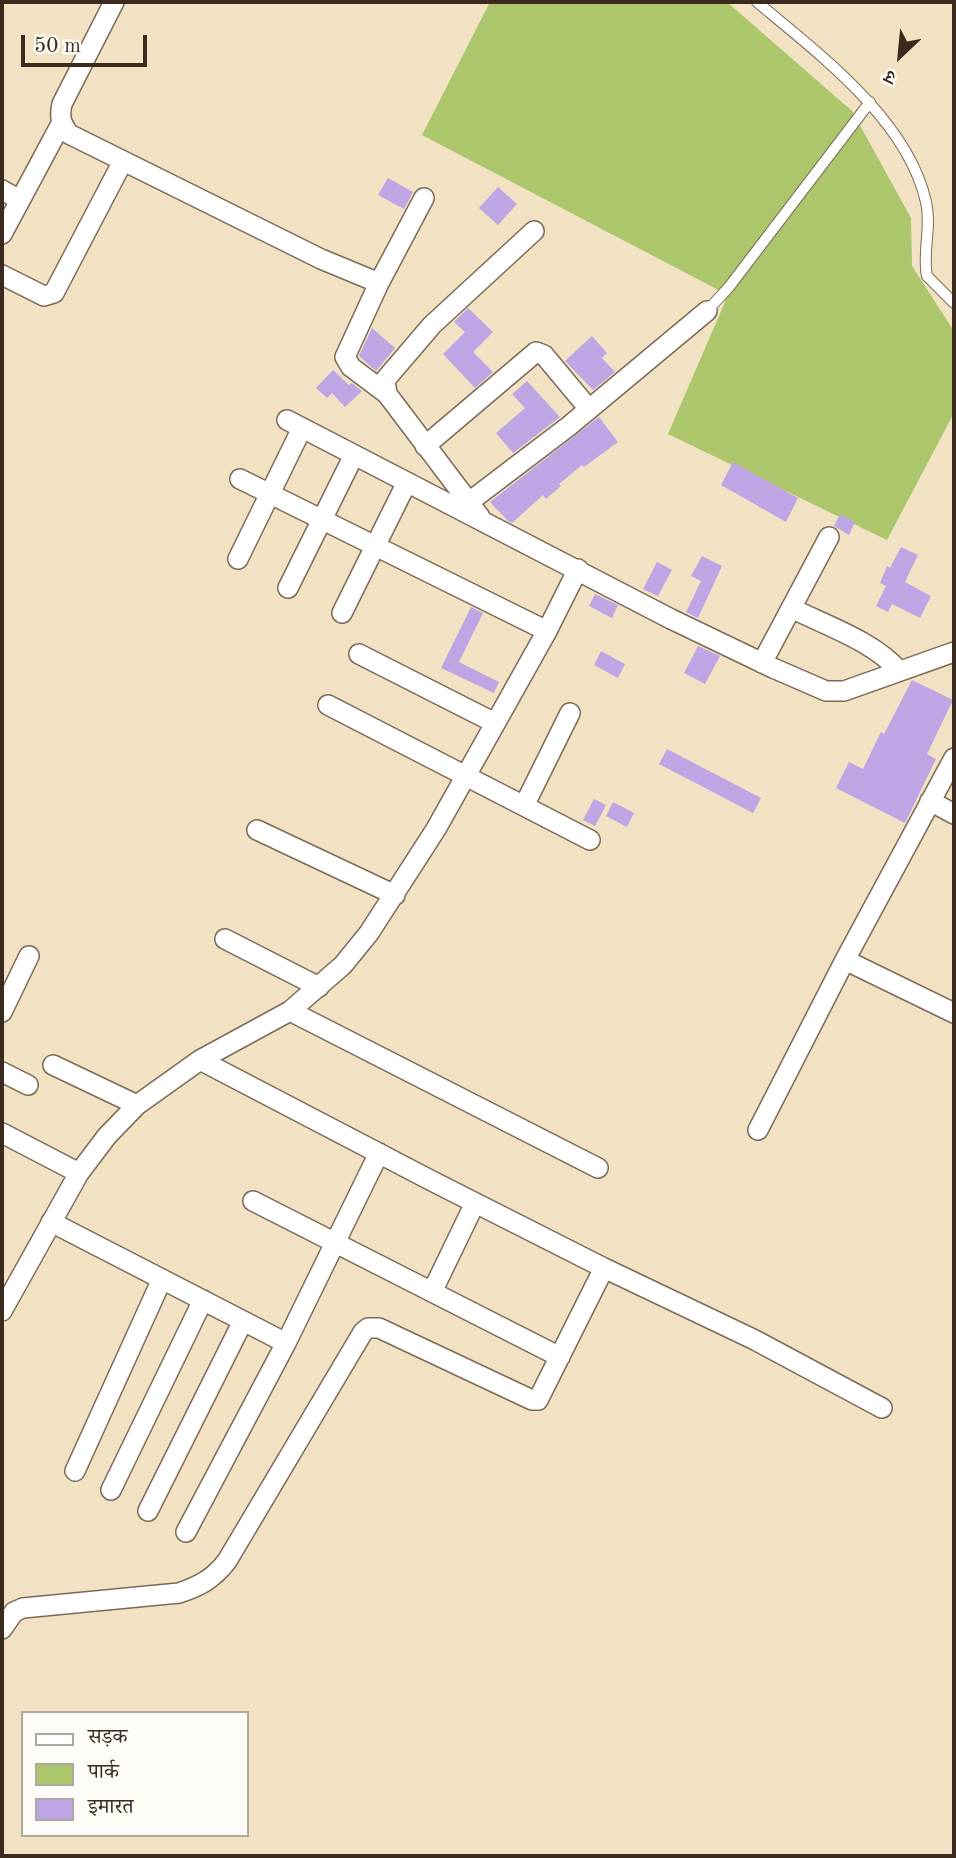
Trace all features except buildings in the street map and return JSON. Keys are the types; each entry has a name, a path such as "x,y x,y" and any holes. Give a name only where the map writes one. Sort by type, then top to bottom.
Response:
{"street":[{"path":"114,2 62,104 61,124 69,134 321,259 379,283"},
{"path":"2,234 61,124"},
{"path":"2,275 44,296 54,293 122,162"},
{"path":"2,190 20,200"},
{"path":"387,394 351,367 345,356 379,283 424,198"},
{"path":"483,521 425,446 384,386 389,373 432,325 534,231"},
{"path":"469,502 589,409 707,311"},
{"path":"425,446 536,352 544,355 589,409"},
{"path":"237,559 270,494 294,424 671,619 826,691 837,692 950,657"},
{"path":"288,588 354,455"},
{"path":"240,479 547,631"},
{"path":"342,613 407,482"},
{"path":"762,663 829,537"},
{"path":"2,1311 79,1173 107,1136 137,1105 200,1060 289,1012 343,965 396,895 547,631 578,569"},
{"path":"791,608 865,644 883,655 899,671"},
{"path":"359,654 495,723"},
{"path":"328,705 590,840"},
{"path":"524,806 569,713"},
{"path":"758,1130 845,960 954,758"},
{"path":"930,801 954,814"},
{"path":"257,830 396,895"},
{"path":"225,939 319,987"},
{"path":"3,1007 29,956"},
{"path":"845,960 954,1013"},
{"path":"289,1012 598,1168"},
{"path":"200,1060 475,1203 755,1340 883,1408"},
{"path":"53,1065 137,1105"},
{"path":"2,1072 28,1085"},
{"path":"2,1133 79,1173"},
{"path":"186,1532 286,1343 379,1153"},
{"path":"253,1201 560,1357"},
{"path":"432,1292 475,1203"},
{"path":"51,1222 286,1343"},
{"path":"2,1629 14,1612 23,1608 179,1593 199,1587 215,1576 227,1561 313,1414 368,1328 379,1328 535,1401 540,1398 604,1268"},
{"path":"75,1471 162,1279"},
{"path":"111,1490 203,1300"},
{"path":"148,1511 243,1321"}],"lane":[{"path":"757,2 870,102 896,136 920,180 929,222 927,276 954,303"},
{"path":"707,311 729,287 870,102"}],"green space":[{"path":"490,2 727,2 852,111 911,218 912,266 954,331 954,413 887,540 668,434 728,295 422,135"}]}
